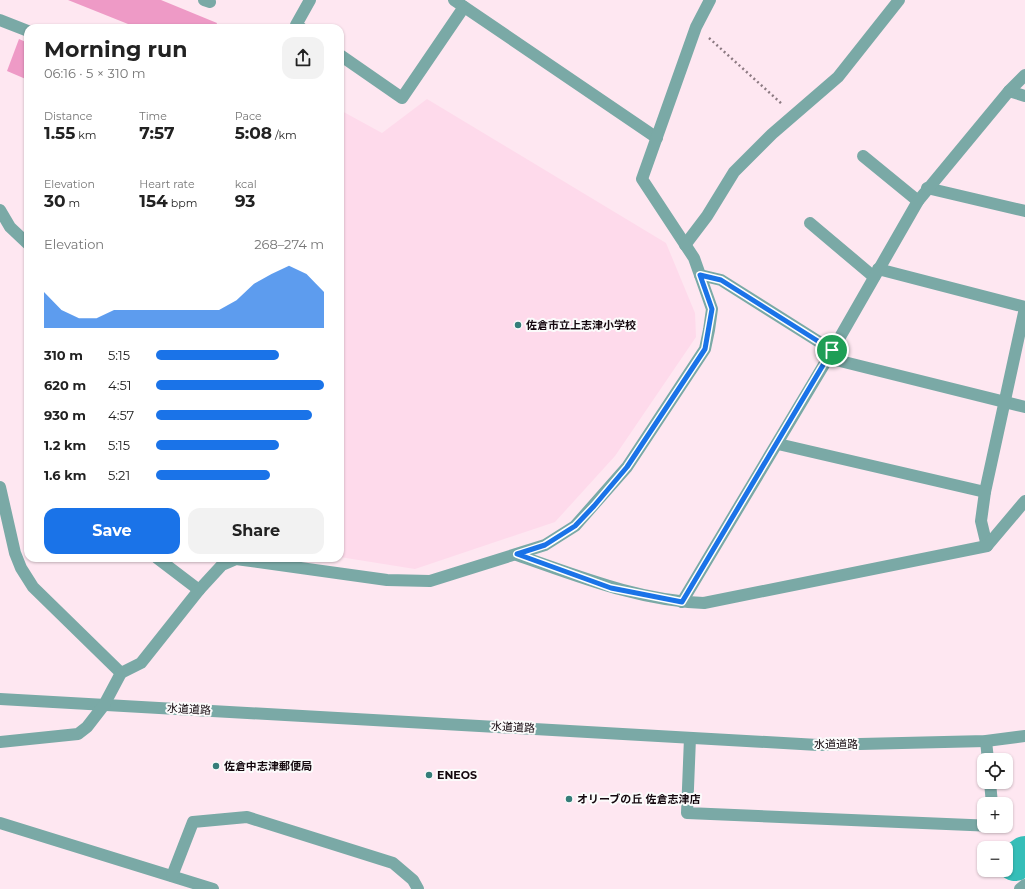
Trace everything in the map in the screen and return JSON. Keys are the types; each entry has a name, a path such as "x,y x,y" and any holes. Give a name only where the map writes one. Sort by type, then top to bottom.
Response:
{"street":[{"path":"297,24 310,0"},
{"path":"454,0 657,138"},
{"path":"258,562 387,580 430,582 545,545 575,526 627,467 705,349 712,309 694,258 642,179 696,26 710,0"},
{"path":"685,245 707,216 734,172 772,134 838,77 899,0"},
{"path":"344,58 402,98 464,7"},
{"path":"0,20 24,29"},
{"path":"682,602 778,444 918,201 927,188 1009,91 1025,75"},
{"path":"1009,91 1025,96"},
{"path":"863,156 918,201"},
{"path":"927,188 1025,211"},
{"path":"0,210 5,230 24,242"},
{"path":"810,223 876,273 1025,308 985,492 981,521 987,546"},
{"path":"700,275 721,280 830,354 1025,407"},
{"path":"778,444 985,492"},
{"path":"0,487 15,554 33,587 121,673"},
{"path":"517,554 611,588 682,602 704,603 987,546 1025,501"},
{"path":"162,562 199,590"},
{"path":"0,742 78,734 87,728 104,705 121,673 140,663 199,590 222,565 229,562"},
{"name":"水道道路","path":"0,699 818,745 986,742 1025,736"},
{"path":"690,738 687,812 977,825"},
{"path":"986,742 987,753"},
{"path":"172,876 193,822 247,817 393,863 413,880 418,889"},
{"path":"0,823 213,889"},
{"path":"1020,889 1025,885"}],"path":[{"path":"696,26 794,116"}],"shaded area":[{"name":"佐倉市立上志津小学校","path":"427,99 666,243 695,313 696,337 615,456 555,522 415,569 344,558 344,112 382,133"}],"building":[{"path":"68,0 161,0 217,23 217,24 128,24"},
{"path":"19,39 24,41 24,78 7,71"}],"waterway":[{"path":"1015,862 1025,855"}],"place":[{"name":"佐倉市立上志津小学校","path":"518,325"},
{"name":"佐倉中志津郵便局","path":"216,766"},
{"name":"ENEOS","path":"429,775"},
{"name":"オリーブの丘 佐倉志津店","path":"569,799"}],"route":[{"path":"700,275 721,280 832,350 778,444 682,602 611,588 517,554 545,545 575,526 594,506 627,467 705,349 712,309 700,275"}]}
